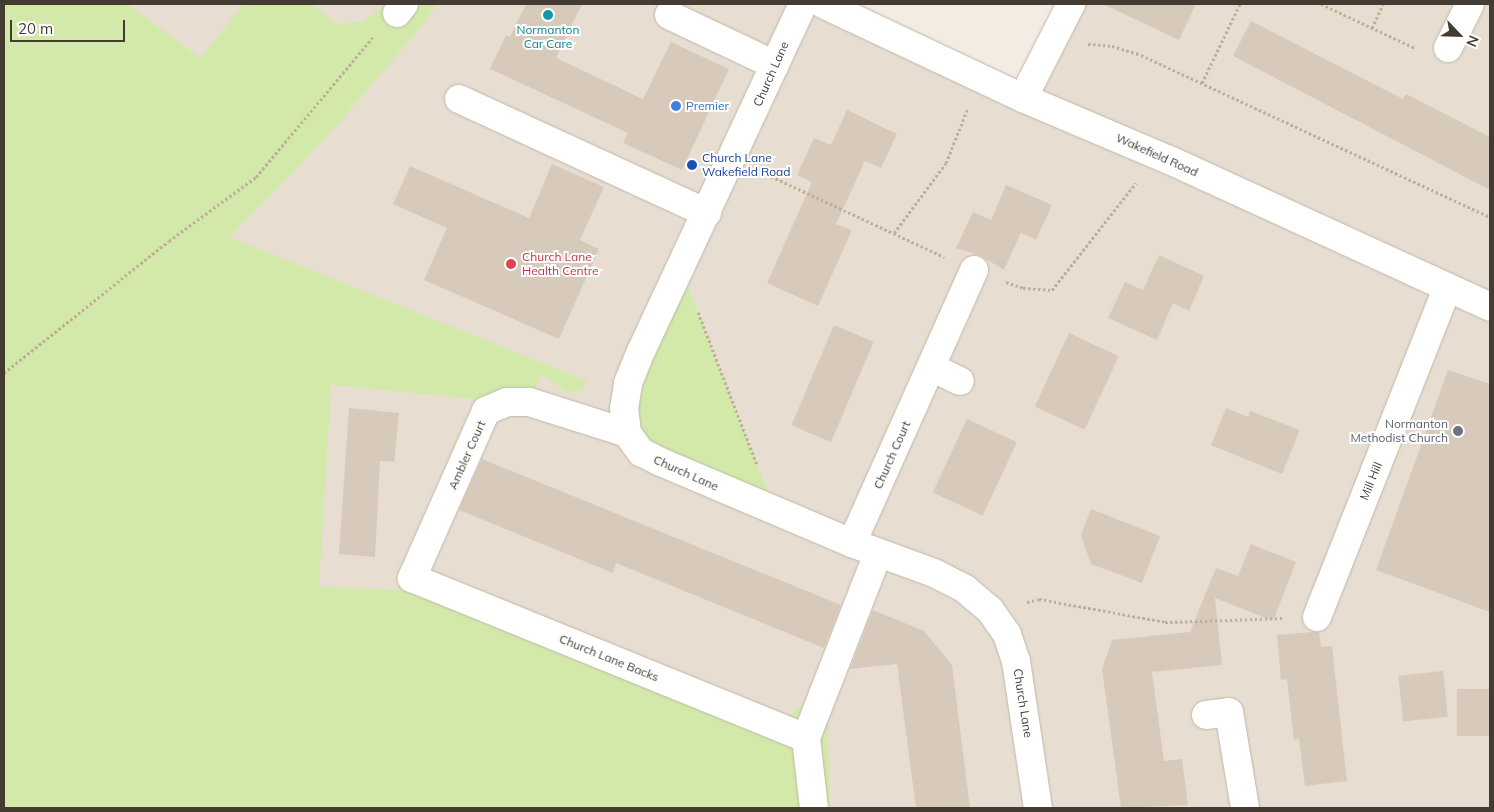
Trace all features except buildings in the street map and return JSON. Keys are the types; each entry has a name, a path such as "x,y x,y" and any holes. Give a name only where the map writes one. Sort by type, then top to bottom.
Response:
{"street":[{"name":"Church Lane","path":"803,4 628,384 624,408 627,434 641,452 776,512 965,589 990,610 1007,634 1016,661 1038,808"},
{"name":"Wakefield Road","path":"823,4 1023,98 1158,155 1490,307"},
{"path":"1023,98 1071,4"},
{"path":"1448,48 1470,4"},
{"path":"1486,4 1490,6"},
{"path":"669,15 775,65"},
{"path":"459,99 707,214"},
{"name":"Church Court","path":"852,543 974,270"},
{"name":"Mill Hill","path":"1317,617 1447,288"},
{"path":"931,367 960,381"},
{"name":"Ambler Court","path":"412,578 486,411 508,402 529,402 627,434"},
{"path":"814,808 806,738 878,552"},
{"name":"Church Lane Backs","path":"412,578 806,738"},
{"path":"1206,715 1229,712 1245,808"}],"path":[{"path":"1202,83 1240,4"},
{"path":"1321,4 1422,52 1428,40 1448,48"},
{"path":"1372,28 1383,4"},
{"path":"4,373 168,241 256,178 354,58 400,8"},
{"path":"1052,41 1112,46 1202,83 1490,217"},
{"path":"894,233 946,163 980,78"},
{"path":"732,158 974,270 1024,288 1052,290 1158,155"},
{"path":"681,270 776,512"},
{"path":"990,610 1039,599 1165,622 1317,617"}],"shaded area":[{"path":"4,4 823,4 1023,98 1071,4 1490,4 1490,808 4,808"}],"green space":[{"path":"4,4 128,4 200,58 244,4 312,4 337,24 363,22 387,4 437,4 422,26 326,138 229,237 587,381 582,390 567,393 542,374 529,402 486,411 473,399 331,385 319,587 402,590 412,578 778,726 805,702 827,708 830,808 4,808"},
{"path":"681,270 776,512 641,452 628,384"}],"place":[{"name":"Normanton Car Care","path":"548,15"},
{"name":"Premier","path":"676,106"},
{"name":"Church Lane Wakefield Road","path":"692,165"},
{"name":"Church Lane Health Centre","path":"511,264"},
{"name":"Normanton Methodist Church","path":"1458,431"}]}
